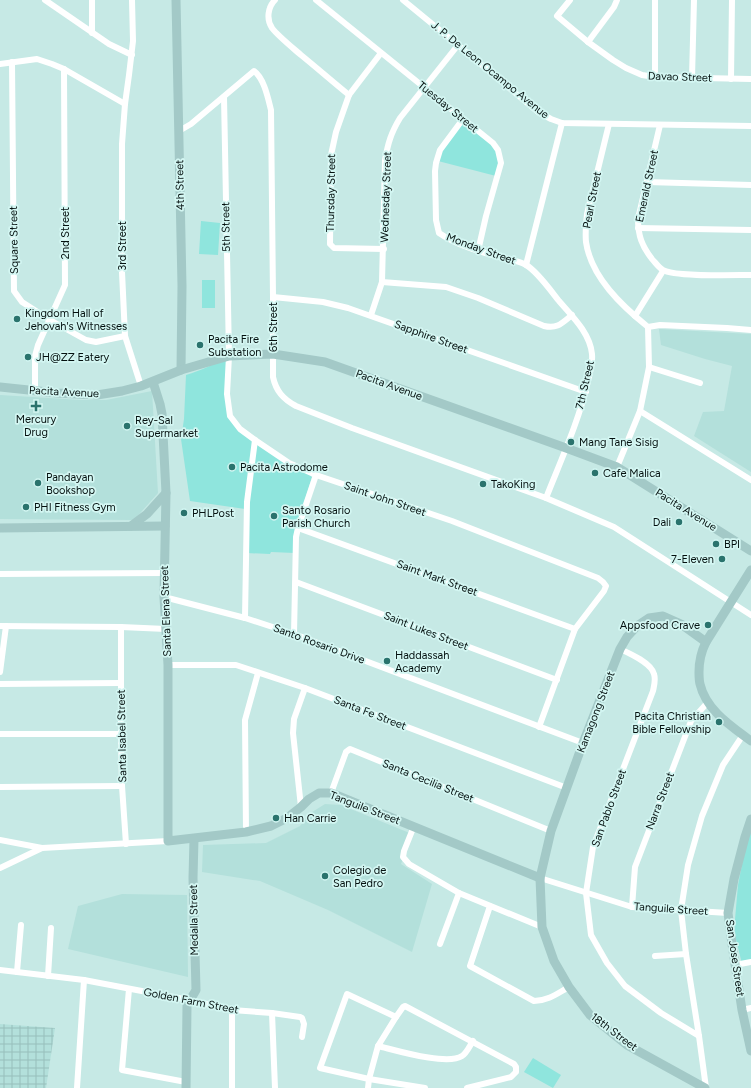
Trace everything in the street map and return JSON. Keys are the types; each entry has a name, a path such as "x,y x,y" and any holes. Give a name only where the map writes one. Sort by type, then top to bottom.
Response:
{"street":[{"path":"45,0 52,2 92,33 109,44 132,55"},
{"path":"92,0 92,33"},
{"name":"3rd Street","path":"132,0 133,41 125,104 122,144 122,272 125,336 141,386"},
{"name":"4th Street","path":"176,0 182,286 181,370"},
{"path":"275,0 271,4 268,19 272,28 349,95"},
{"name":"Tuesday Street","path":"316,0 493,143 498,150 501,164 486,216 478,251"},
{"name":"J. P. De Leon Ocampo Avenue","path":"403,0 538,112 562,123 751,126"},
{"name":"Davao Street","path":"570,0 557,16 588,42 626,68 642,75 655,77 751,78"},
{"path":"588,42 614,7 617,0"},
{"path":"655,0 655,77"},
{"path":"692,78 694,0"},
{"path":"732,0 732,79"},
{"name":"Wednesday Street","path":"371,316 382,282 385,160 388,143 400,118 458,45"},
{"name":"Thursday Street","path":"381,53 349,95 336,132 331,155 330,244 334,248 384,249"},
{"path":"0,64 37,60 52,64 64,69 125,104"},
{"name":"Square Street","path":"12,62 14,291 22,302 86,340 96,342 125,336"},
{"name":"2nd Street","path":"35,391 35,356 38,345 65,285 64,69"},
{"name":"6th Street","path":"179,131 191,124 254,72 258,75 268,97 271,110 273,377 275,386 287,402 352,428 546,498 614,527 751,615"},
{"name":"5th Street","path":"224,97 229,356"},
{"name":"Monday Street","path":"463,119 440,150 436,163 436,228 438,233 448,240 478,251 526,265"},
{"path":"526,265 562,123"},
{"name":"Pearl Street","path":"609,124 587,214 586,242 590,259 597,273 613,295 648,327"},
{"name":"Emerald Street","path":"660,125 638,220 638,228 640,238 645,249 663,271"},
{"path":"647,182 751,185"},
{"path":"638,228 751,230"},
{"name":"7th Street","path":"526,265 538,276 572,315 590,344 592,354 592,365 586,392 546,498"},
{"path":"635,316 663,271 680,274 751,275"},
{"path":"382,282 446,288 478,298 552,328 559,326 572,315"},
{"name":"Sapphire Street","path":"273,297 324,302 348,308 586,392"},
{"path":"617,467 640,411 649,367 648,327 660,325 751,330"},
{"name":"Pacita Avenue","path":"0,387 57,393 96,395 141,386 181,370 229,356 273,354 325,362 617,467 751,551"},
{"name":"Saint John Street","path":"229,356 227,394 230,416 240,429 289,463 316,475 452,521 598,578 606,586 604,591 575,629"},
{"path":"649,367 700,383"},
{"name":"Santa Elena Street","path":"152,382 162,414 166,493 164,597 168,665 168,841"},
{"path":"640,411 751,480"},
{"path":"244,618 247,502 254,440"},
{"path":"294,634 296,537 316,475"},
{"path":"131,526 147,514 166,493"},
{"path":"0,528 165,526"},
{"name":"Saint Mark Street","path":"298,528 575,629"},
{"path":"751,570 701,651 699,664 699,682 708,702 720,717 751,741"},
{"path":"0,574 164,573"},
{"name":"Saint Lukes Street","path":"296,582 557,680"},
{"name":"Santo Rosario Drive","path":"164,597 244,618 294,634 583,743"},
{"name":"Kamagong Street","path":"540,878 551,831 583,743 620,649 627,637 637,626 649,618 662,616 681,624 706,642"},
{"path":"0,672 3,626 166,629"},
{"name":"Santa Isabel Street","path":"121,627 122,786 126,844"},
{"path":"539,727 575,629"},
{"name":"San Pablo Street","path":"620,649 646,663 654,673 655,682 653,691 593,847 586,893 591,935 607,963 625,986 661,1013 700,1036"},
{"name":"Santa Fe Street","path":"168,665 236,665 304,688 567,788"},
{"path":"246,832 245,720 258,673"},
{"path":"0,684 121,683"},
{"path":"301,807 293,733 294,719 304,688"},
{"name":"Narra Street","path":"632,907 635,867 691,721 708,702"},
{"path":"0,734 121,734"},
{"path":"706,1088 700,1036 686,954 681,910 688,865 702,816 723,765 743,735"},
{"name":"Santa Cecilia Street","path":"331,793 346,752 350,749 551,831"},
{"path":"0,787 122,786"},
{"name":"Tanguile Street","path":"0,840 42,848 194,839 246,832 271,826 287,818 309,799 319,793 331,793 540,878 632,907 728,913"},
{"name":"San Jose Street","path":"751,820 734,879 728,913 735,966 746,1009 751,1051"},
{"path":"414,826 403,857 409,864 459,893 542,927"},
{"name":"Medalla Street","path":"186,1085 187,1006 196,990 193,878 194,839"},
{"path":"0,868 42,848"},
{"name":"18th Street","path":"540,878 542,927 554,961 569,987 590,1015 627,1045 706,1088"},
{"path":"440,944 459,893"},
{"path":"490,906 470,966 534,1001 548,999 569,987"},
{"path":"16,972 21,925"},
{"path":"48,976 51,928"},
{"path":"655,956 686,954"},
{"path":"735,966 751,962"},
{"name":"Golden Farm Street","path":"0,970 84,980 189,1000 232,1010 300,1017 302,1018 304,1024 302,1037"},
{"path":"77,1088 84,980"},
{"path":"129,989 122,1070 186,1085"},
{"path":"396,1017 347,994 320,1068 369,1079 425,1088"},
{"path":"368,1088 378,1046 396,1017 405,1006 514,1064 517,1069 511,1077 466,1088"},
{"path":"232,1010 232,1088"},
{"path":"272,1013 275,1088"},
{"path":"378,1046 416,1055 441,1059 454,1059 462,1056 473,1041"}],"shaded area":[{"path":"463,119 493,143 501,163 496,176 438,161 440,150"},
{"path":"201,221 220,223 218,255 199,254"},
{"path":"202,280 215,280 215,308 202,308"},
{"path":"659,329 751,334 751,472 694,436 703,412 724,411 732,366 661,345"},
{"path":"229,358 230,417 255,440 245,509 190,501 181,439 184,419 186,375"},
{"path":"152,391 158,493 134,520 0,519 0,395 106,400"},
{"path":"255,442 308,473 312,477 294,537 295,553 246,553 247,502"},
{"name":"Colegio de San Pedro","path":"325,804 341,805 412,834 401,864 432,884 412,952 328,910 260,881 202,872 203,845 266,843 300,826 309,814"},
{"path":"751,831 751,962 742,964 734,931 738,885 745,849"},
{"path":"122,894 187,895 188,977 68,949 78,906"},
{"path":"0,1024 55,1028 46,1088 0,1088"},
{"path":"533,1058 561,1075 553,1088 524,1072"}],"place":[{"name":"Kingdom Hall of Jehovah's Witnesses","path":"17,319"},
{"name":"Pacita Fire Substation","path":"200,345"},
{"name":"JH@ZZ Eatery","path":"28,357"},
{"name":"Mercury Drug","path":"36,406"},
{"name":"Rey-Sal Supermarket","path":"127,426"},
{"name":"Mang Tane Sisig","path":"571,442"},
{"name":"Pacita Astrodome","path":"232,467"},
{"name":"Cafe Malica","path":"595,473"},
{"name":"Pandayan Bookshop","path":"38,483"},
{"name":"TakoKing","path":"483,484"},
{"name":"PHI Fitness Gym","path":"26,507"},
{"name":"PHLPost","path":"184,513"},
{"name":"Santo Rosario Parish Church","path":"274,516"},
{"name":"Dali","path":"679,522"},
{"name":"BPI","path":"716,544"},
{"name":"7-Eleven","path":"722,559"},
{"name":"Appsfood Crave","path":"708,625"},
{"name":"Haddassah Academy","path":"387,661"},
{"name":"Pacita Christian Bible Fellowship","path":"719,722"},
{"name":"Han Carrie","path":"276,818"},
{"name":"Colegio de San Pedro","path":"325,876"}]}
